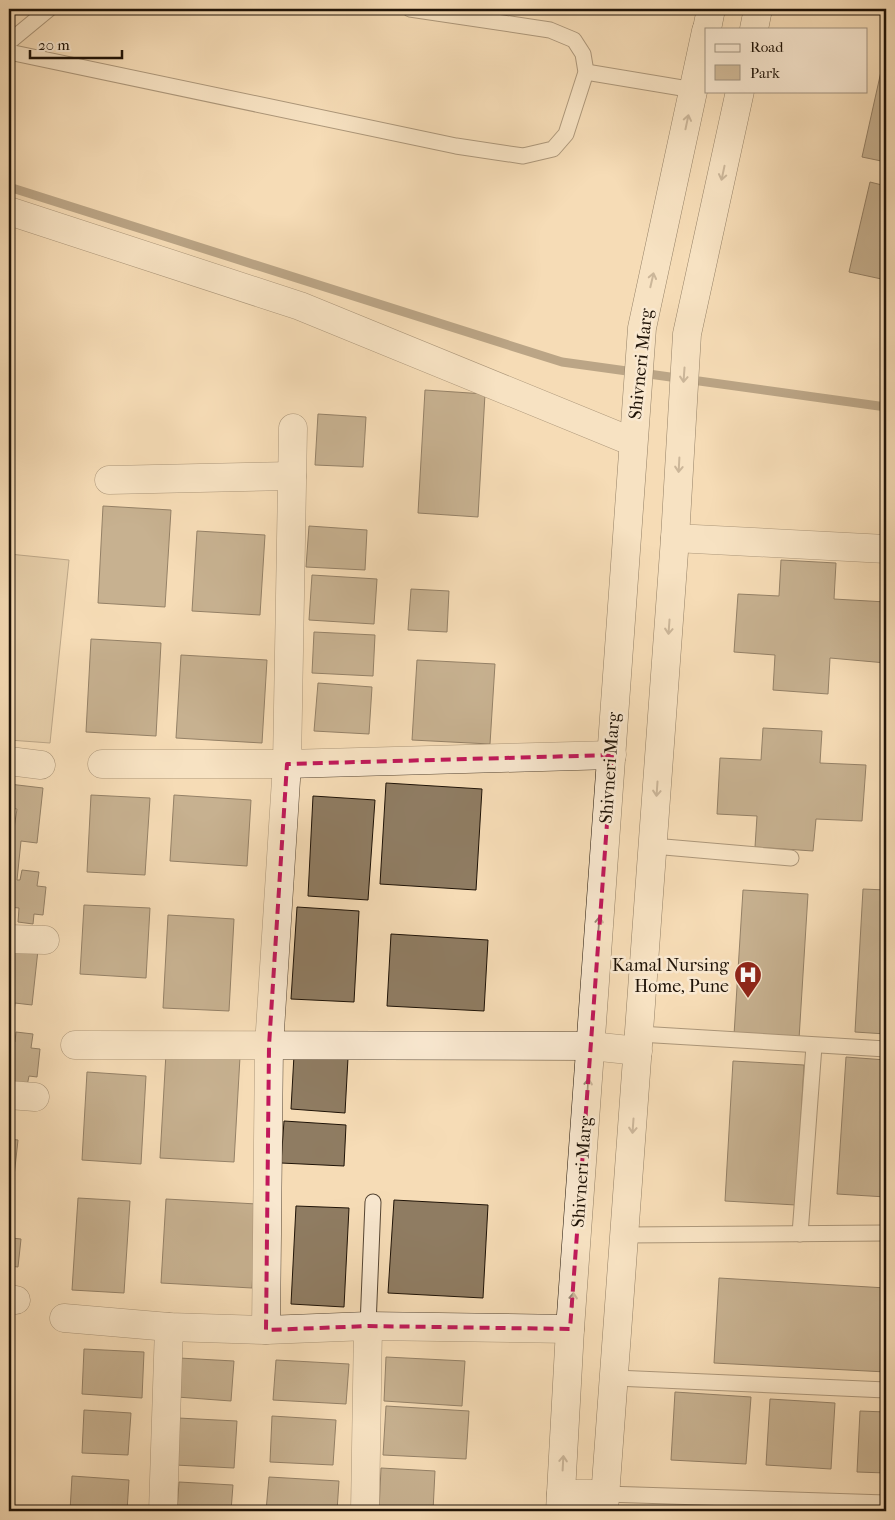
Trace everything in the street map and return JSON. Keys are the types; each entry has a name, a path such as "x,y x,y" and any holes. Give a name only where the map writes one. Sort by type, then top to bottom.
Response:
{"street":[{"name":"Shivneri Marg","path":"706,28 711,9"},
{"path":"754,28 758,9"},
{"name":"Shivneri Marg","path":"560,1503 570,1330 642,328 705,35"},
{"path":"560,1503 604,1502 615,1378 675,538 687,334 740,92"},
{"path":"9,212 300,306 633,442"},
{"path":"266,1330 269,1046 287,764 293,428"},
{"path":"109,480 292,476"},
{"path":"675,538 886,548"},
{"path":"102,764 287,764 612,754"},
{"path":"9,762 41,765"},
{"path":"9,939 45,940"},
{"path":"75,1045 591,1046 639,1042"},
{"path":"64,1318 169,1327 266,1330 368,1326 570,1330"},
{"path":"365,1511 368,1326"},
{"path":"163,1511 169,1327"}],"lane":[{"path":"9,42 50,9"},
{"path":"9,52 456,146 523,156 553,149 566,134 586,72 583,54 574,40 550,30 410,9"},
{"path":"586,72 694,90"},
{"path":"653,846 791,858"},
{"path":"639,1042 886,1049"},
{"path":"800,1234 814,1046"},
{"path":"368,1326 373,1202"},
{"path":"625,1235 886,1233"},
{"path":"615,1378 886,1390"},
{"path":"604,1502 767,1506 886,1503"}],"highlighted area":[{"path":"612,755 570,1329 368,1326 266,1330 269,1046 287,764"}],"green space":[{"path":"9,554 69,560 50,743 9,740"}],"building":[{"path":"886,49 886,162 862,157"},
{"path":"870,182 886,186 886,280 849,272"},
{"path":"425,390 485,394 478,517 418,513"},
{"path":"318,414 366,417 363,467 315,465"},
{"path":"103,506 171,510 165,607 98,603"},
{"path":"309,526 367,530 365,570 306,567"},
{"path":"197,531 265,535 260,615 192,611"},
{"path":"781,560 836,563 834,599 886,602 886,663 830,658 828,694 773,690 775,655 734,652 738,594 779,596"},
{"path":"312,575 377,579 374,624 309,620"},
{"path":"411,589 449,591 447,632 408,630"},
{"path":"314,632 375,635 373,676 312,673"},
{"path":"91,639 161,643 156,736 86,732"},
{"path":"181,655 267,660 262,743 176,738"},
{"path":"417,660 495,664 490,744 412,740"},
{"path":"318,683 372,687 369,734 314,731"},
{"path":"763,728 822,731 820,763 866,765 862,821 816,819 813,851 755,847 757,816 717,814 720,758 761,760"},
{"path":"386,783 482,789 476,890 380,884"},
{"path":"9,784 43,788 37,843 21,841 17,880 20,880 22,870 39,872 37,886 46,887 43,915 34,914 33,924 18,922 19,908 9,907 9,848 11,848 17,809 9,808"},
{"path":"91,795 150,798 145,875 87,872"},
{"path":"174,795 251,800 247,866 170,861"},
{"path":"313,796 375,800 368,900 308,896"},
{"path":"863,889 886,890 886,1034 855,1032"},
{"path":"743,890 808,894 799,1039 734,1035"},
{"path":"84,905 150,908 146,978 80,974"},
{"path":"297,907 359,911 354,1002 291,999"},
{"path":"168,915 234,919 229,1011 163,1008"},
{"path":"391,934 488,940 484,1011 387,1006"},
{"path":"9,947 38,950 32,1005 15,1003 11,1041 15,1042 16,1032 33,1034 31,1048 40,1049 37,1077 29,1076 27,1086 12,1084 14,1070 9,1070 9,986 11,971 9,970"},
{"path":"166,1053 240,1057 234,1162 160,1158"},
{"path":"294,1055 348,1058 345,1113 291,1109"},
{"path":"846,1057 886,1060 886,1197 837,1194"},
{"path":"733,1061 804,1065 796,1205 725,1201"},
{"path":"87,1072 146,1076 141,1164 82,1160"},
{"path":"284,1121 346,1125 344,1166 281,1163"},
{"path":"9,1139 18,1140 12,1195 9,1195"},
{"path":"78,1198 130,1201 124,1293 72,1290"},
{"path":"166,1199 257,1204 252,1288 161,1283"},
{"path":"394,1200 488,1205 483,1298 388,1293"},
{"path":"296,1206 349,1208 344,1307 291,1304"},
{"path":"9,1224 14,1224 12,1238 21,1239 18,1267 9,1266"},
{"path":"719,1278 886,1288 886,1372 714,1363"},
{"path":"84,1349 144,1352 142,1398 82,1394"},
{"path":"386,1357 465,1361 462,1406 384,1401"},
{"path":"179,1358 234,1361 231,1401 177,1397"},
{"path":"276,1360 349,1364 346,1404 273,1400"},
{"path":"675,1392 751,1397 746,1464 671,1460"},
{"path":"770,1399 835,1403 831,1469 766,1465"},
{"path":"386,1406 469,1411 466,1459 383,1455"},
{"path":"84,1410 131,1413 128,1455 82,1453"},
{"path":"860,1411 886,1412 886,1473 857,1472"},
{"path":"272,1416 336,1420 333,1465 270,1462"},
{"path":"178,1418 237,1421 234,1468 175,1465"},
{"path":"9,1434 12,1435 9,1463"},
{"path":"381,1468 435,1471 433,1511 379,1511"},
{"path":"72,1476 129,1480 127,1511 70,1511"},
{"path":"269,1477 339,1481 337,1511 266,1511"},
{"path":"179,1482 233,1485 231,1511 177,1511"}],"waterway":[{"path":"9,187 562,362 886,407"}],"place":[{"name":"Kamal Nursing Home, Pune","path":"748,999"}]}
